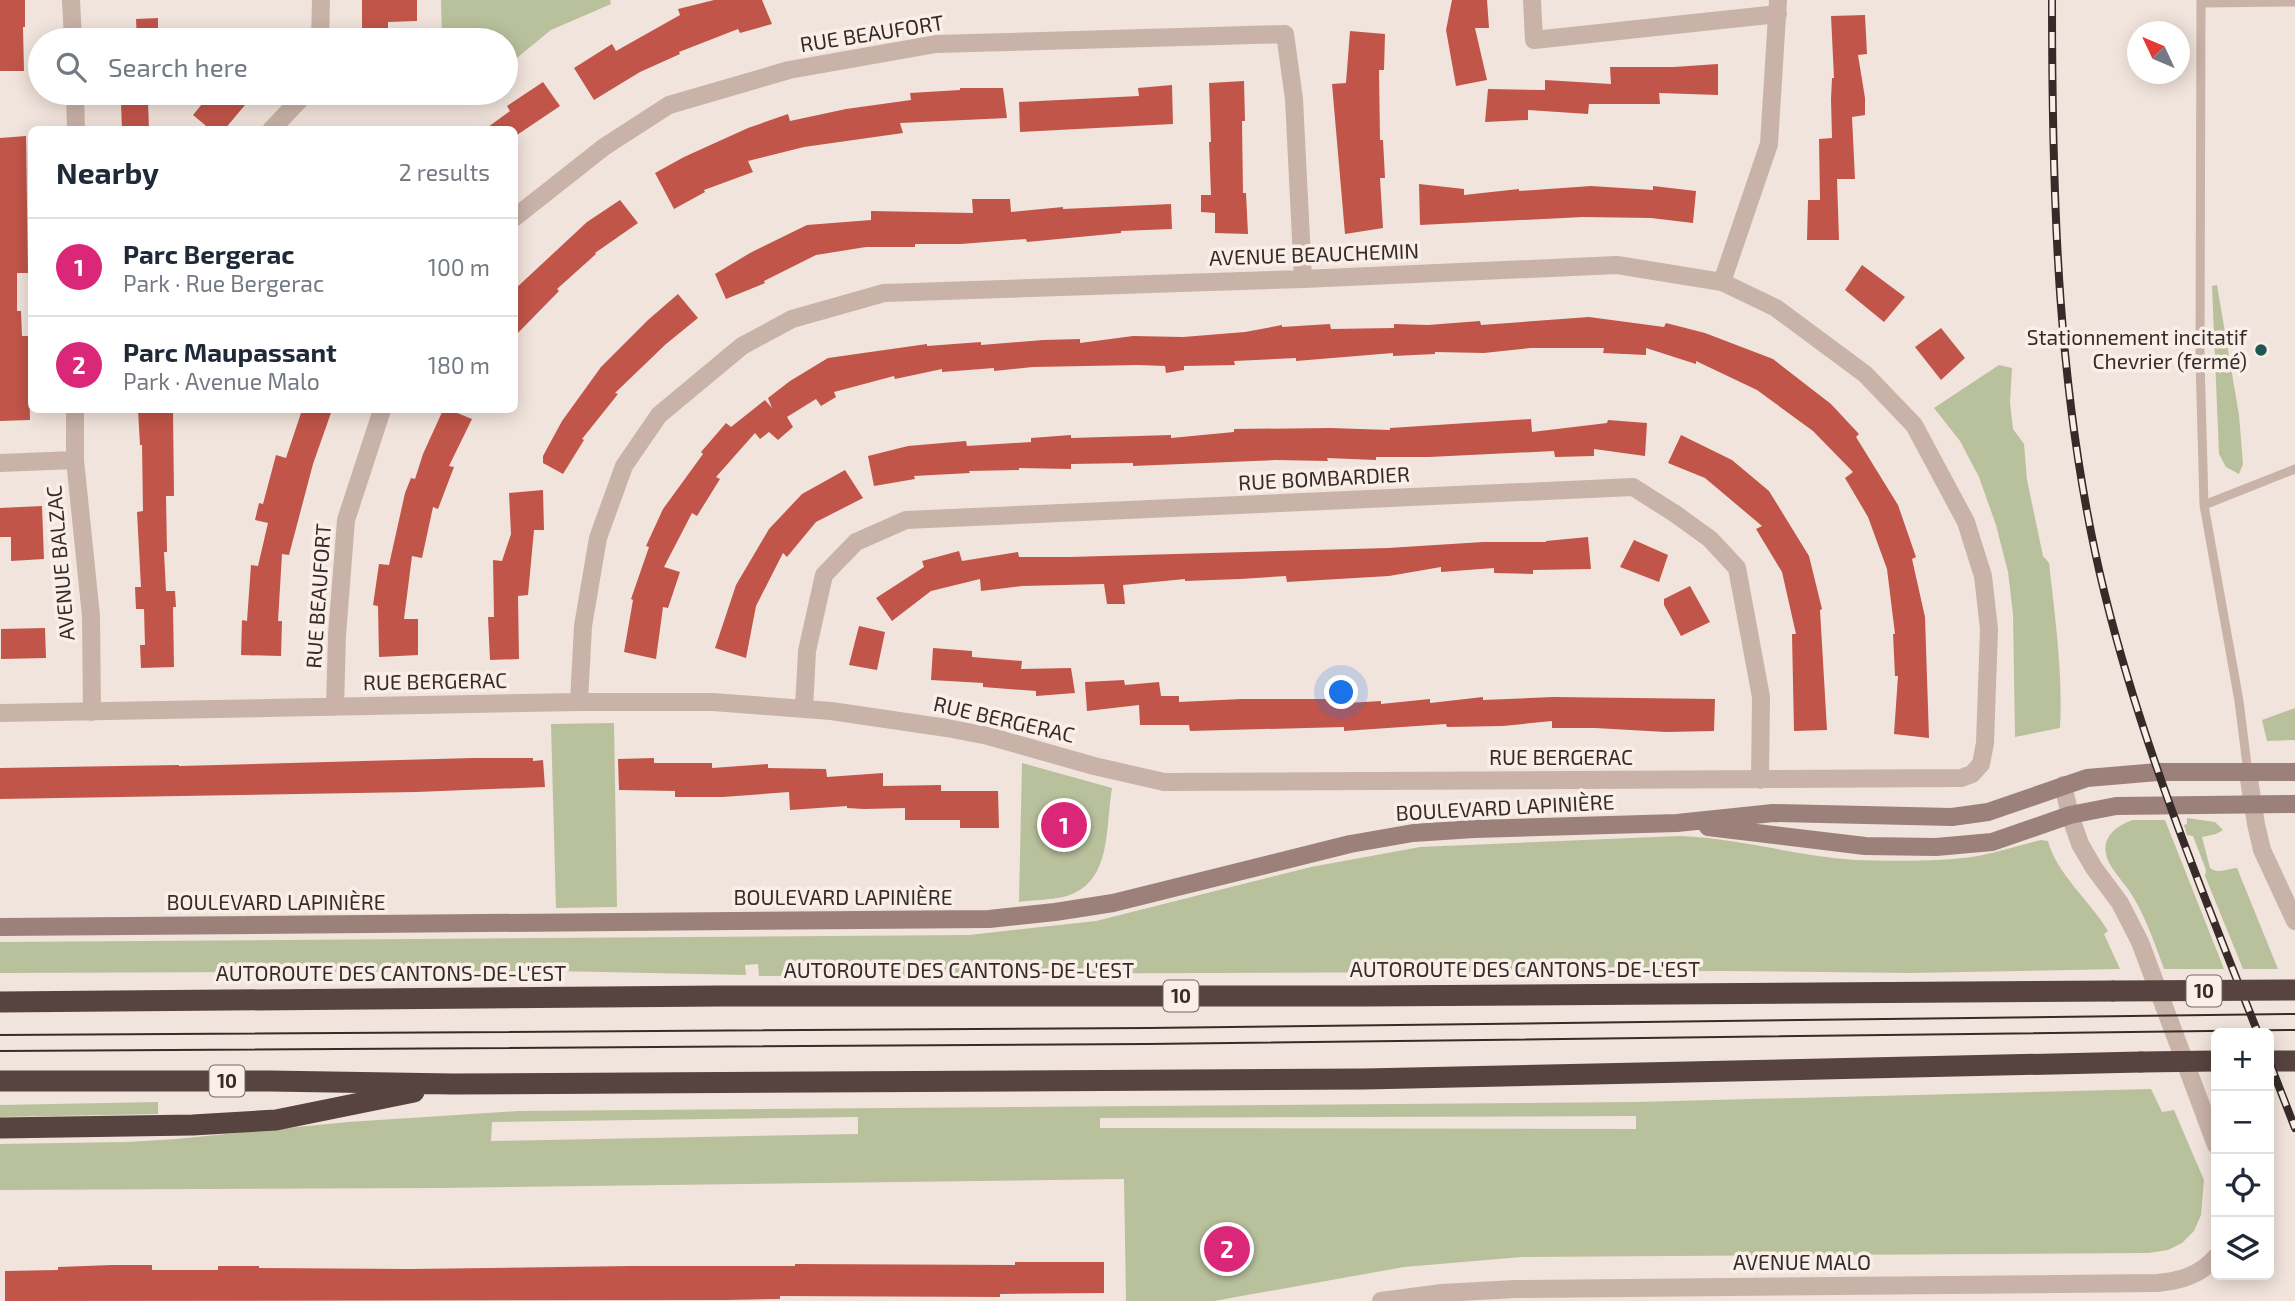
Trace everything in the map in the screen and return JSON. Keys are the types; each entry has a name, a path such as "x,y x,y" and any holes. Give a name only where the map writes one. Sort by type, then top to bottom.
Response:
{"highway":[{"name":"AUTOROUTE DES CANTONS-DE-L'EST","path":"0,1002 707,996 1364,996 2295,990"},
{"name":"10","path":"0,1081 453,1084 1378,1079 2211,1061"},
{"path":"2274,1061 2295,1061"},
{"path":"0,1128 193,1125 276,1120 453,1084"}],"main road":[{"name":"BOULEVARD LAPINIÈRE","path":"0,927 989,919 1113,903 1350,844 1395,836 1474,829 1677,823 1773,813 1965,816 2000,809 2087,778 2131,773 2295,772"},
{"name":"BOULEVARD LAPINIÈRE","path":"1677,823 1865,846 1936,847 1992,842 2070,815 2116,806 2295,804"}],"street":[{"path":"71,0 72,28"},
{"path":"320,28 321,0"},
{"path":"1532,0 1534,40 1778,7 1769,144 1722,282"},
{"name":"RUE BEAUFORT","path":"518,215 604,147 669,105 789,70 936,44 1285,34 1294,99 1303,279"},
{"path":"75,105 76,126"},
{"path":"275,126 295,105"},
{"name":"AVENUE BEAUCHEMIN","path":"579,702 583,626 598,538 624,466 659,415 742,346 792,319 884,293 1617,265 1722,282 1776,308 1865,374 1914,425 1966,522 1983,576 1989,629 1987,717 1983,754"},
{"name":"AVENUE BALZAC","path":"75,413 75,460 91,616 92,712"},
{"name":"RUE BEAUFORT","path":"335,707 337,626 346,520 381,413"},
{"path":"0,463 75,460"},
{"name":"RUE BOMBARDIER","path":"804,708 807,651 824,575 856,542 906,520 1633,487 1710,539 1737,568 1761,697 1760,780"},
{"name":"RUE BERGERAC","path":"0,713 713,702 804,708 968,732 1164,782 1961,778 1977,770 1983,754"},
{"path":"2248,772 2252,805 2265,859 2295,921"},
{"path":"2063,785 2070,815 2085,854 2133,925 2211,1132"},
{"name":"AVENUE MALO","path":"1381,1301 1451,1292 1515,1289 1838,1294 2157,1283 2196,1274 2211,1261"}],"lane":[{"path":"2248,772 2239,701 2204,505 2200,360 2201,1 2295,2"},
{"path":"2204,505 2295,469"}],"green space":[{"path":"441,0 610,0 611,4 551,30 518,57 518,28 442,28"},
{"path":"2217,285 2239,415 2243,464 2239,474 2226,467 2219,454 2212,286"},
{"path":"1999,365 2012,368 2010,403 2013,429 2024,444 2027,480 2043,556 2049,563 2060,687 2060,728 2015,737 2013,614 2008,572 1996,525 1979,477 1960,441 1934,408"},
{"path":"2295,708 2295,740 2267,741 2262,720"},
{"path":"614,723 617,907 556,908 551,724"},
{"path":"1022,763 1112,788 1107,837 1099,868 1091,881 1079,891 1063,897 1019,902"},
{"path":"2187,818 2215,822 2223,830 2202,837 2210,868 2221,871 2237,868 2278,969 2243,969 2205,876 2206,870 2193,836 2187,835 2184,825 2187,824"},
{"path":"2133,820 2165,820 2224,969 2164,969 2142,913 2106,854 2109,836 2122,824"},
{"path":"1680,836 1724,840 1833,858 1884,861 1964,858 2041,840 2048,841 2066,876 2108,931 2104,934 2120,969 1910,973 1724,971 980,974 979,967 969,967 968,975 759,976 758,964 745,965 746,975 553,971 0,973 0,942 969,935 1096,921 1311,867 1420,847"},
{"path":"2151,1089 2162,1112 2174,1110 2204,1180 2201,1215 2194,1231 2182,1243 2168,1250 2148,1253 1522,1257 1404,1267 1214,1301 1126,1301 1124,1179 439,1188 0,1190 0,1144 176,1139 348,1122 519,1111 1636,1102","holes":["1636,1116 1636,1129 1100,1128 1100,1118","858,1117 858,1134 491,1141 492,1122"]},
{"path":"158,1102 158,1114 0,1117 0,1105"}],"building":[{"path":"0,0 25,0 24,71 0,71"},
{"path":"362,0 417,0 417,21 388,22 388,28 362,28"},
{"path":"714,0 762,0 772,24 740,33 738,29 679,52 680,54 640,72 594,100 574,68 612,44 616,51 680,15 678,9"},
{"path":"1452,0 1487,0 1489,28 1475,28 1487,80 1456,86 1446,30"},
{"path":"1865,15 1867,54 1858,55 1865,115 1852,117 1855,179 1837,179 1839,240 1807,240 1808,200 1820,200 1819,139 1832,138 1831,99 1834,78 1831,16"},
{"path":"158,18 158,28 136,28 136,19"},
{"path":"1350,31 1385,34 1384,70 1379,70 1380,140 1383,140 1385,178 1380,178 1383,228 1345,234 1332,84 1346,83"},
{"path":"1718,64 1718,95 1659,93 1660,104 1589,104 1588,114 1528,110 1528,120 1485,122 1488,89 1545,90 1545,80 1611,84 1610,67"},
{"path":"1244,81 1243,193 1246,193 1248,234 1215,233 1215,213 1201,212 1201,195 1211,195 1209,83"},
{"path":"543,82 560,106 518,134 518,126 489,126 510,111 507,106 518,105 518,99"},
{"path":"1172,85 1173,124 1020,132 1019,102 1139,96 1138,88"},
{"path":"960,88 1003,88 1007,118 900,123 903,133 804,147 748,161 753,172 704,190 705,192 674,209 655,173 748,128 788,114 790,121 846,109 911,100 910,93"},
{"path":"121,105 148,105 149,126 122,126"},
{"path":"201,105 245,105 227,126 206,126 193,115"},
{"path":"26,136 28,273 17,273 17,311 21,311 22,336 28,336 30,420 0,421 0,138"},
{"path":"1419,184 1464,189 1464,195 1591,186 1653,190 1653,186 1696,191 1693,223 1651,218 1583,217 1420,225"},
{"path":"972,199 1010,199 1011,212 1063,207 1171,204 1172,229 1121,231 1027,242 1026,239 915,244 915,247 866,247 816,255 764,281 765,283 726,299 715,274 807,225 871,220 871,211 973,213"},
{"path":"620,200 638,223 595,253 557,289 559,291 518,333 518,286 587,222"},
{"path":"1862,265 1905,297 1884,322 1845,290"},
{"path":"678,294 698,318 666,344 615,393 618,394 582,439 584,440 563,474 543,463 543,456 562,421 601,367"},
{"path":"1589,317 1664,327 1666,323 1705,333 1773,359 1831,404 1859,434 1856,437 1898,505 1916,557 1912,559 1925,617 1929,738 1894,734 1898,676 1895,676 1895,634 1887,569 1868,517 1845,478 1853,472 1813,431 1757,390 1696,361 1696,364 1646,348 1646,355 1603,353 1604,348 1530,348 1484,353 1435,352 1393,356 1393,353 1296,361 1296,358 1234,361 1235,365 1184,366 1184,370 1166,373 1165,366 1138,365 1033,367 994,371 994,368 942,372 942,369 895,379 894,376 834,392 836,397 821,406 816,399 787,417 793,427 778,440 769,432 760,439 755,433 716,477 720,479 697,516 692,513 664,567 680,572 668,608 663,607 656,659 624,652 633,600 631,599 649,547 646,546 663,509 703,454 701,452 726,423 731,427 765,400 772,408 768,398 828,358 927,344 981,342 981,345 1080,339 1080,343 1133,336 1183,337 1245,332 1282,325 1330,324 1331,329 1394,328 1394,324 1428,325 1480,321 1481,325"},
{"path":"1941,328 1965,358 1941,380 1915,347"},
{"path":"138,413 173,413 174,496 166,496 167,552 164,552 166,591 175,591 174,667 141,668 140,645 145,645 144,609 136,609 135,587 141,587 137,512 143,511"},
{"path":"301,413 331,413 313,464 289,555 282,554 278,621 282,621 281,656 241,655 242,620 247,621 251,565 258,566 268,523 255,520 259,503 263,504 276,455 286,458"},
{"path":"442,413 457,413 472,419 449,466 454,467 438,509 433,507 422,558 412,556 404,619 418,619 418,655 379,657 378,606 373,605 379,564 389,565 405,493 411,478 415,479"},
{"path":"1531,419 1532,432 1607,423 1608,420 1647,423 1645,456 1594,449 1594,456 1555,457 1554,451 1376,457 1376,460 1327,458 1328,461 1276,460 1133,466 1133,463 1071,464 1071,469 1019,468 914,476 915,479 874,486 868,456 908,446 966,441 967,446 1031,442 1031,438 1071,435 1071,438 1171,435 1171,438 1234,432 1234,429 1390,430"},
{"path":"1681,435 1732,460 1769,491 1809,556 1822,609 1827,730 1794,731 1792,634 1796,634 1782,572 1756,529 1762,526 1705,478 1668,463"},
{"path":"845,470 863,498 816,522 787,557 783,553 756,606 746,658 715,648 736,585 769,529 802,494"},
{"path":"543,490 544,530 534,530 528,595 518,596 519,659 490,660 488,617 494,617 493,560 502,561 511,534 509,493"},
{"path":"42,506 44,559 11,561 11,537 0,537 0,508"},
{"path":"1588,537 1591,569 1533,570 1533,574 1494,573 1494,568 1441,572 1441,567 1389,576 1287,582 1286,576 1185,579 1123,585 1125,604 1107,604 1104,584 1022,586 981,591 980,579 931,591 892,621 876,598 924,567 922,561 959,551 962,561 1018,552 1019,557 1069,557 1546,542"},
{"path":"1634,540 1668,555 1659,582 1620,567"},
{"path":"1690,586 1710,622 1681,636 1664,605 1664,599"},
{"path":"859,626 885,632 877,670 849,665"},
{"path":"45,628 46,658 1,659 1,629"},
{"path":"933,648 972,651 972,657 1022,661 1021,669 1071,668 1075,693 1036,696 1036,691 983,687 983,683 931,680"},
{"path":"1124,680 1125,685 1159,682 1161,696 1179,696 1179,702 1331,699 1331,704 1381,701 1381,704 1430,699 1430,703 1483,697 1483,700 1553,697 1715,699 1714,731 1552,728 1552,721 1503,726 1447,727 1446,724 1344,731 1344,727 1190,731 1189,725 1140,725 1139,705 1087,711 1085,682"},
{"path":"473,758 543,760 545,787 416,792 0,799 0,768"},
{"path":"654,758 654,763 712,763 712,768 768,764 768,768 826,769 827,777 883,773 883,786 941,785 941,791 998,791 999,828 960,828 960,820 905,820 905,808 864,809 847,806 790,810 789,792 723,797 675,797 675,791 619,790 618,759"},
{"path":"1015,1262 1104,1262 1104,1293 1000,1294 1000,1297 780,1296 780,1299 725,1300 5,1301 5,1271 58,1270 58,1267 152,1265 152,1270 218,1270 218,1266 410,1269 795,1264 1015,1265"}],"tram line":[{"path":"0,1035 1148,1028 2295,1014"},
{"path":"0,1051 1147,1044 2295,1030"}],"railway":[{"path":"2052,0 2060,299 2076,448 2089,522 2105,595 2136,706 2194,871 2256,1028"},
{"path":"2274,1074 2295,1128"}],"place":[{"name":"Stationnement incitatif Chevrier (fermé)","path":"2261,350"},
{"name":"Parc Bergerac","path":"1064,825"},
{"name":"Parc Maupassant","path":"1227,1249"}]}
